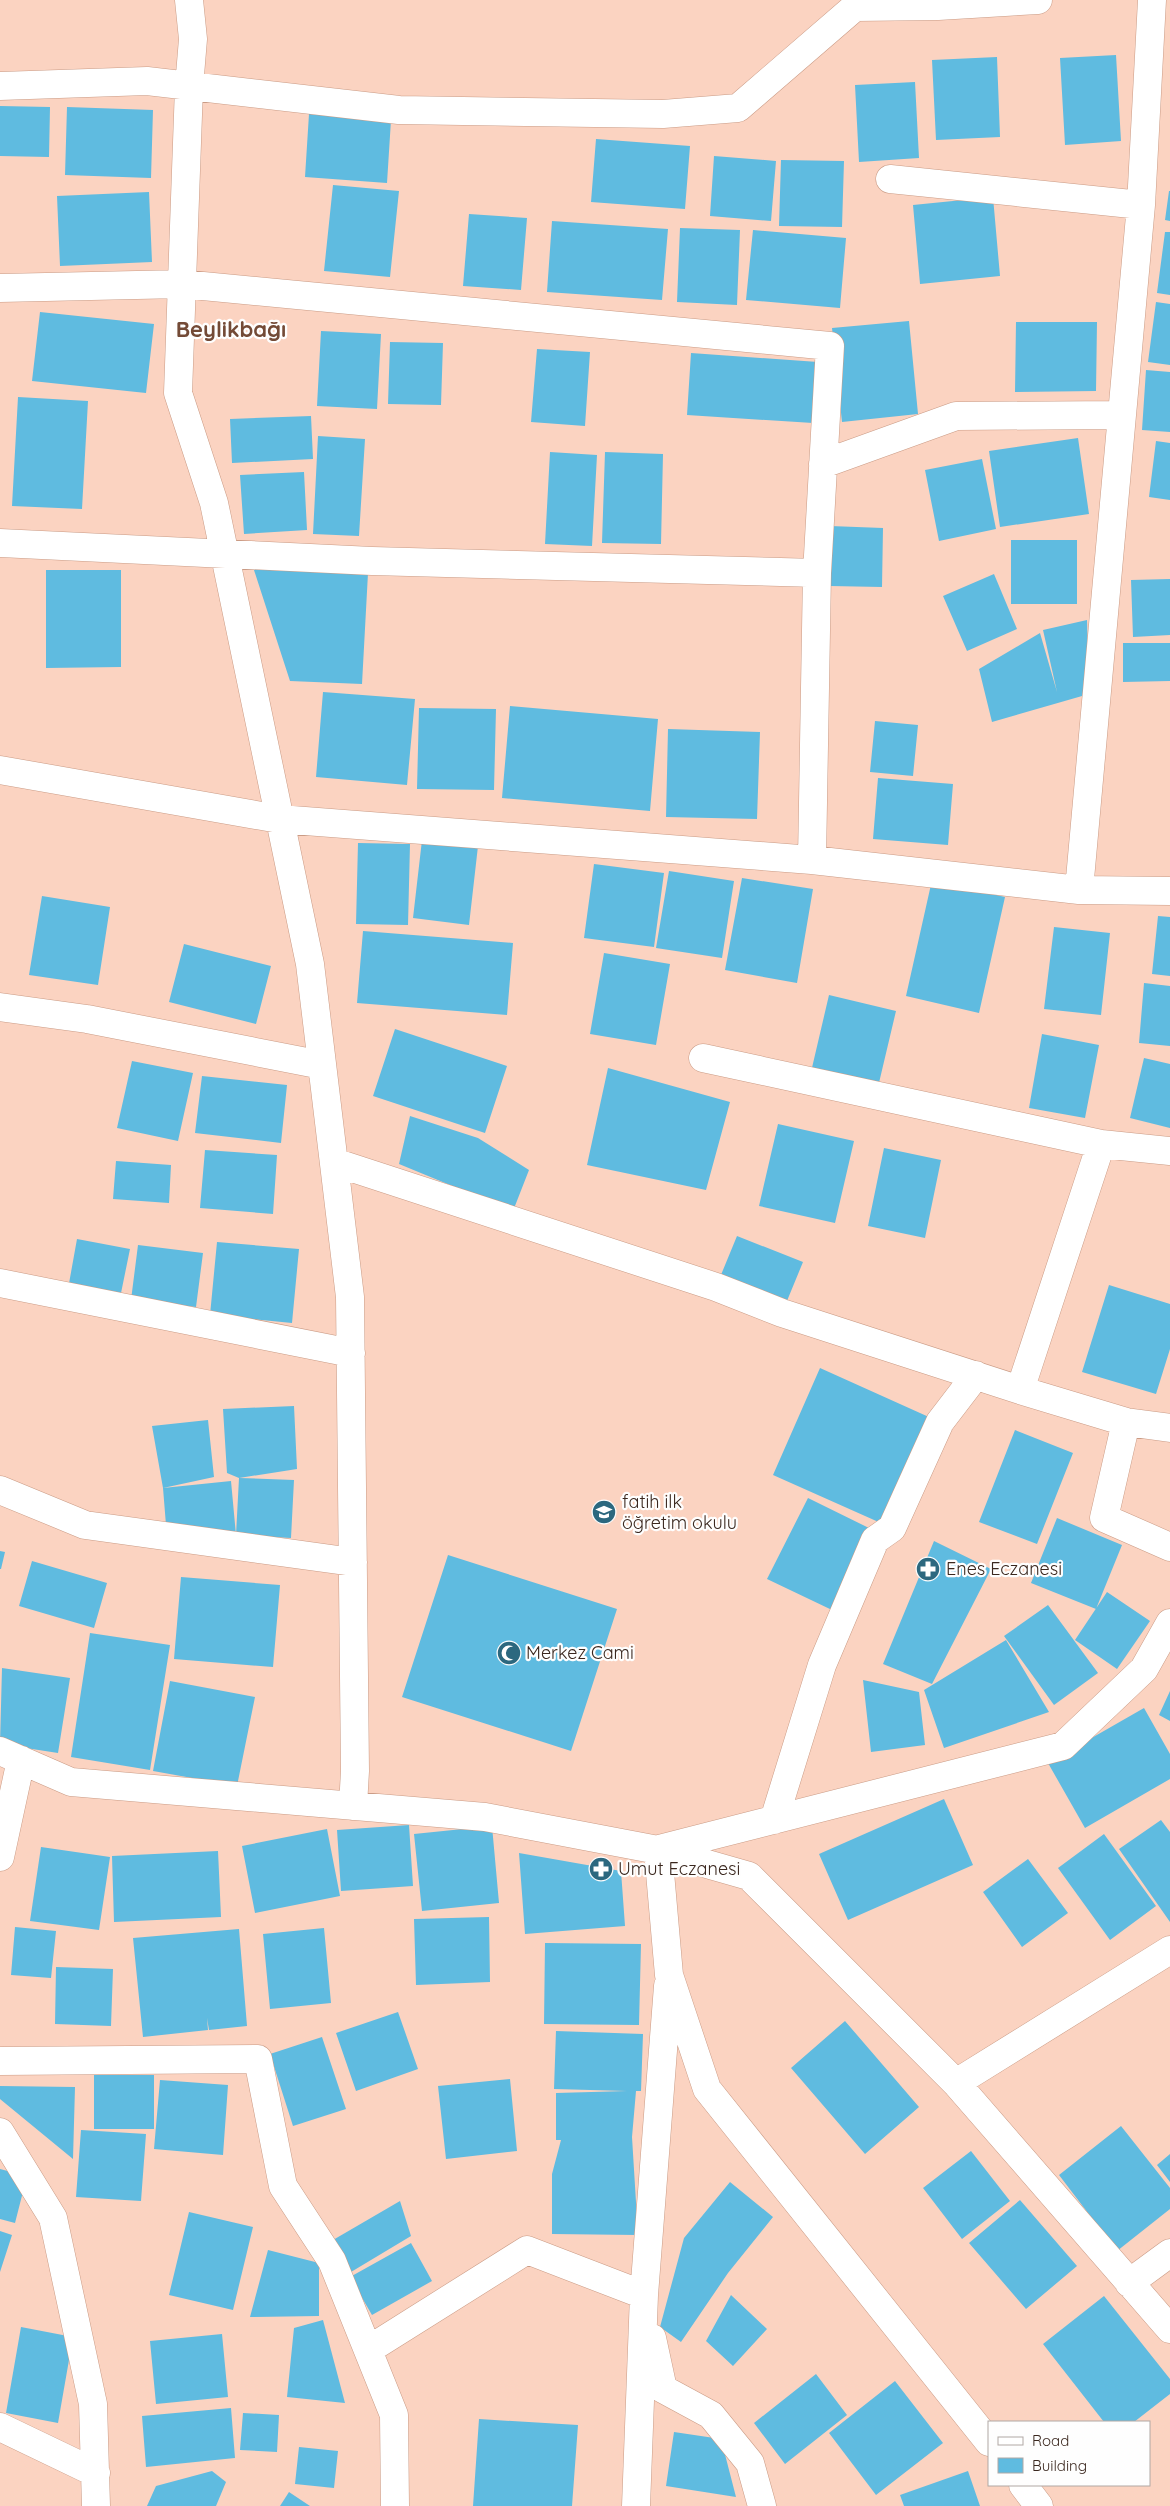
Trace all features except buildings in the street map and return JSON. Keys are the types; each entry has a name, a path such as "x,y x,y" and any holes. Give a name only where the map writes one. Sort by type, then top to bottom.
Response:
{"street":[{"path":"189,0 193,39 189,87 178,393 214,503 310,964 350,1297 355,1770 353,1806"},
{"path":"0,86 147,81 399,110 663,114 738,108 853,4 938,6 1038,0"},
{"path":"1079,890 1141,205 1152,0"},
{"path":"890,179 1141,205"},
{"path":"0,288 182,284 830,346 817,573 812,860"},
{"path":"823,464 956,416 1121,415"},
{"path":"0,543 372,561 817,573"},
{"path":"0,770 279,819 812,860 1079,890 1170,890"},
{"path":"0,1007 87,1019 322,1065"},
{"path":"703,1058 1101,1144 1170,1151"},
{"path":"1020,1390 1101,1144"},
{"path":"334,1162 716,1287 782,1313 976,1376 1126,1422 1170,1428"},
{"path":"0,1283 350,1352"},
{"path":"774,1820 822,1664 875,1540 892,1528 940,1422 976,1376"},
{"path":"1126,1422 1104,1518 1170,1547"},
{"path":"0,1490 85,1525 353,1562"},
{"path":"658,1850 1063,1746 1144,1669 1170,1623"},
{"path":"0,1857 10,1756 71,1782 485,1817 658,1850 749,1876 956,2084 1170,2329"},
{"path":"636,2506 644,2295 669,1975 658,1850"},
{"path":"956,2084 1170,1950"},
{"path":"669,1975 707,2089 988,2441"},
{"path":"0,2061 258,2059 283,2186 332,2261 394,2415 395,2506"},
{"path":"0,2132 52,2218 93,2404 96,2506"},
{"path":"368,2350 527,2250 644,2295"},
{"path":"1129,2282 1170,2253"},
{"path":"644,2295 663,2390 711,2415 750,2463 762,2506"},
{"path":"0,2428 96,2473"},
{"path":"1023,2486 1040,2506"}],"place":[{"name":"fatih ilk öğretim okulu","path":"604,1512"},
{"name":"Enes Eczanesi","path":"928,1569"},
{"name":"Merkez Cami","path":"509,1653"},
{"name":"Umut Eczanesi","path":"601,1869"}],"district":[{"name":"Beylikbağı","path":"231,329"}]}
